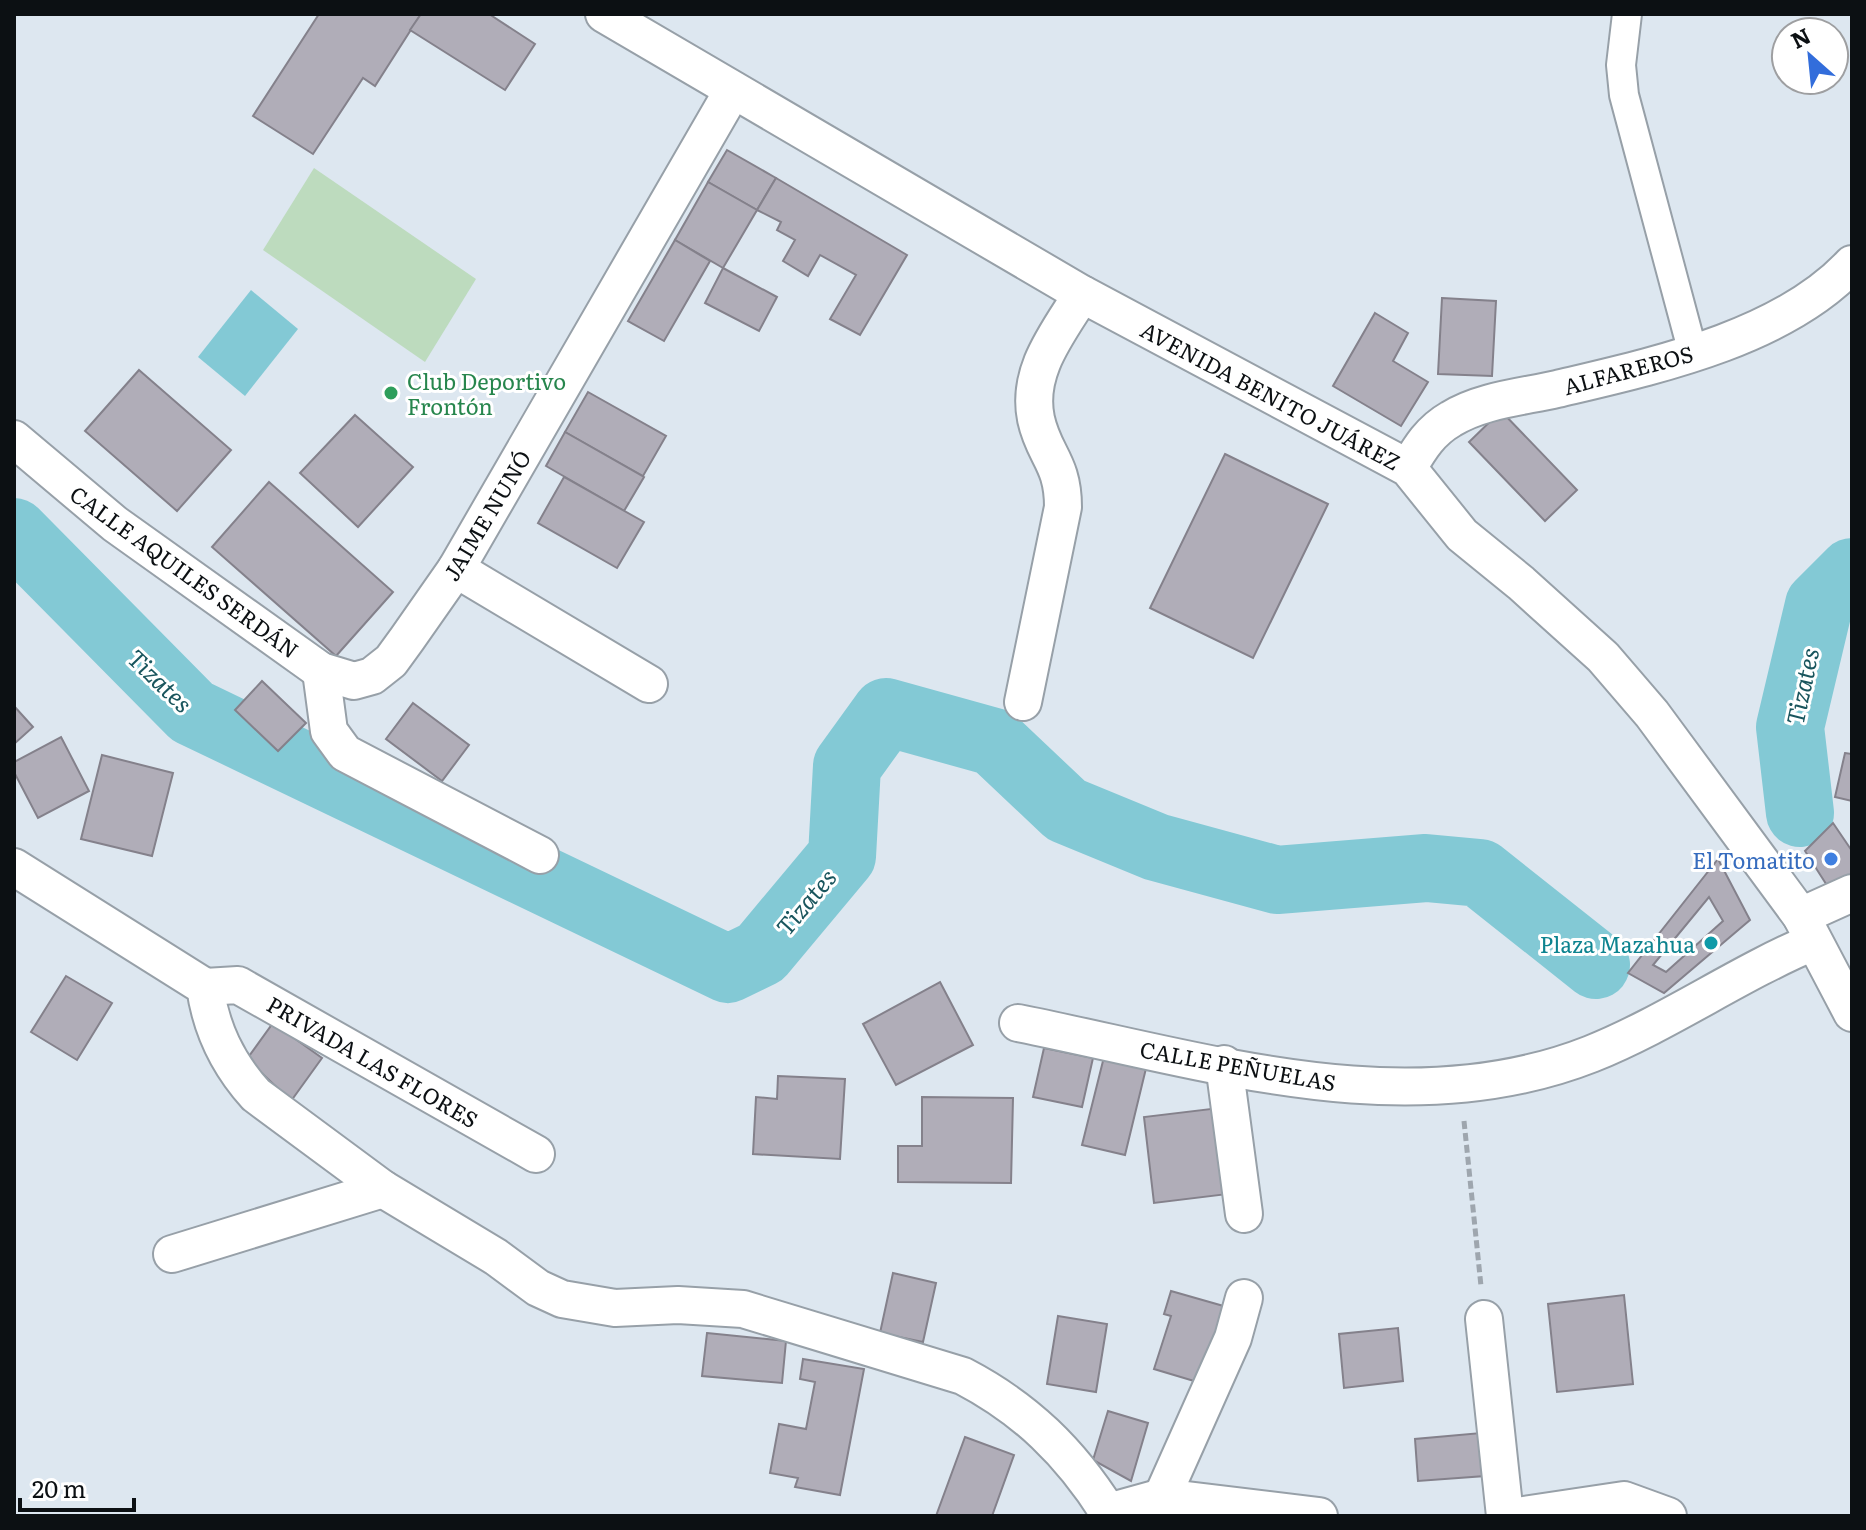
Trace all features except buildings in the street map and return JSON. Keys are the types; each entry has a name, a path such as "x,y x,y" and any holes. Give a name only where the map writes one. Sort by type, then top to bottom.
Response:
{"street":[{"name":"AVENIDA BENITO JUÁREZ","path":"604,14 1082,294 1408,468 1462,535 1521,583 1613,668 1652,714 1807,929 1852,1013"},
{"path":"1627,14 1621,65 1624,95 1693,353"},
{"name":"JAIME NUNÓ","path":"321,671 354,681 372,676 391,661 456,569 733,90"},
{"name":"ALFAREROS","path":"1408,468 1427,436 1464,413 1486,404 1693,353 1763,325 1803,302 1852,264"},
{"path":"1023,702 1063,507 1063,479 1036,419 1039,363 1082,294"},
{"name":"CALLE AQUILES SERDÁN","path":"14,439 115,524 321,671"},
{"path":"456,569 649,684"},
{"path":"321,671 329,731 345,753 540,855"},
{"path":"14,867 205,987 216,1036 239,1076 256,1095 383,1189 496,1257 538,1288 562,1299 615,1308 678,1305 743,1309 963,1376 1019,1410 1046,1432 1090,1484 1107,1514 1162,1497 1319,1516"},
{"name":"CALLE PEÑUELAS","path":"1018,1023 1283,1078 1343,1085 1460,1084 1506,1079 1592,1053 1739,976 1852,893"},
{"name":"PRIVADA LAS FLORES","path":"205,987 238,985 536,1154"},
{"path":"1224,1064 1244,1214"},
{"path":"172,1254 383,1189"},
{"path":"1162,1497 1233,1338 1244,1298"},
{"path":"1484,1319 1505,1516"},
{"path":"1517,1516 1624,1500 1668,1516"}],"path":[{"path":"1460,1084 1484,1319"}],"green space":[{"path":"314,168 476,279 425,362 263,250"}],"water":[{"path":"251,290 298,329 245,396 198,357"}],"waterway":[{"name":"Tizates","path":"14,532 192,712 728,969 761,953 842,856 847,766 886,712 994,742 1066,810 1156,847 1277,880 1426,868 1480,873 1596,965"},
{"name":"Tizates","path":"1800,813 1790,727 1819,605 1852,572"}],"place":[{"name":"Club Deportivo Frontón","path":"391,393"},
{"name":"El Tomatito","path":"1831,859"},
{"name":"Plaza Mazahua","path":"1711,943"}]}
